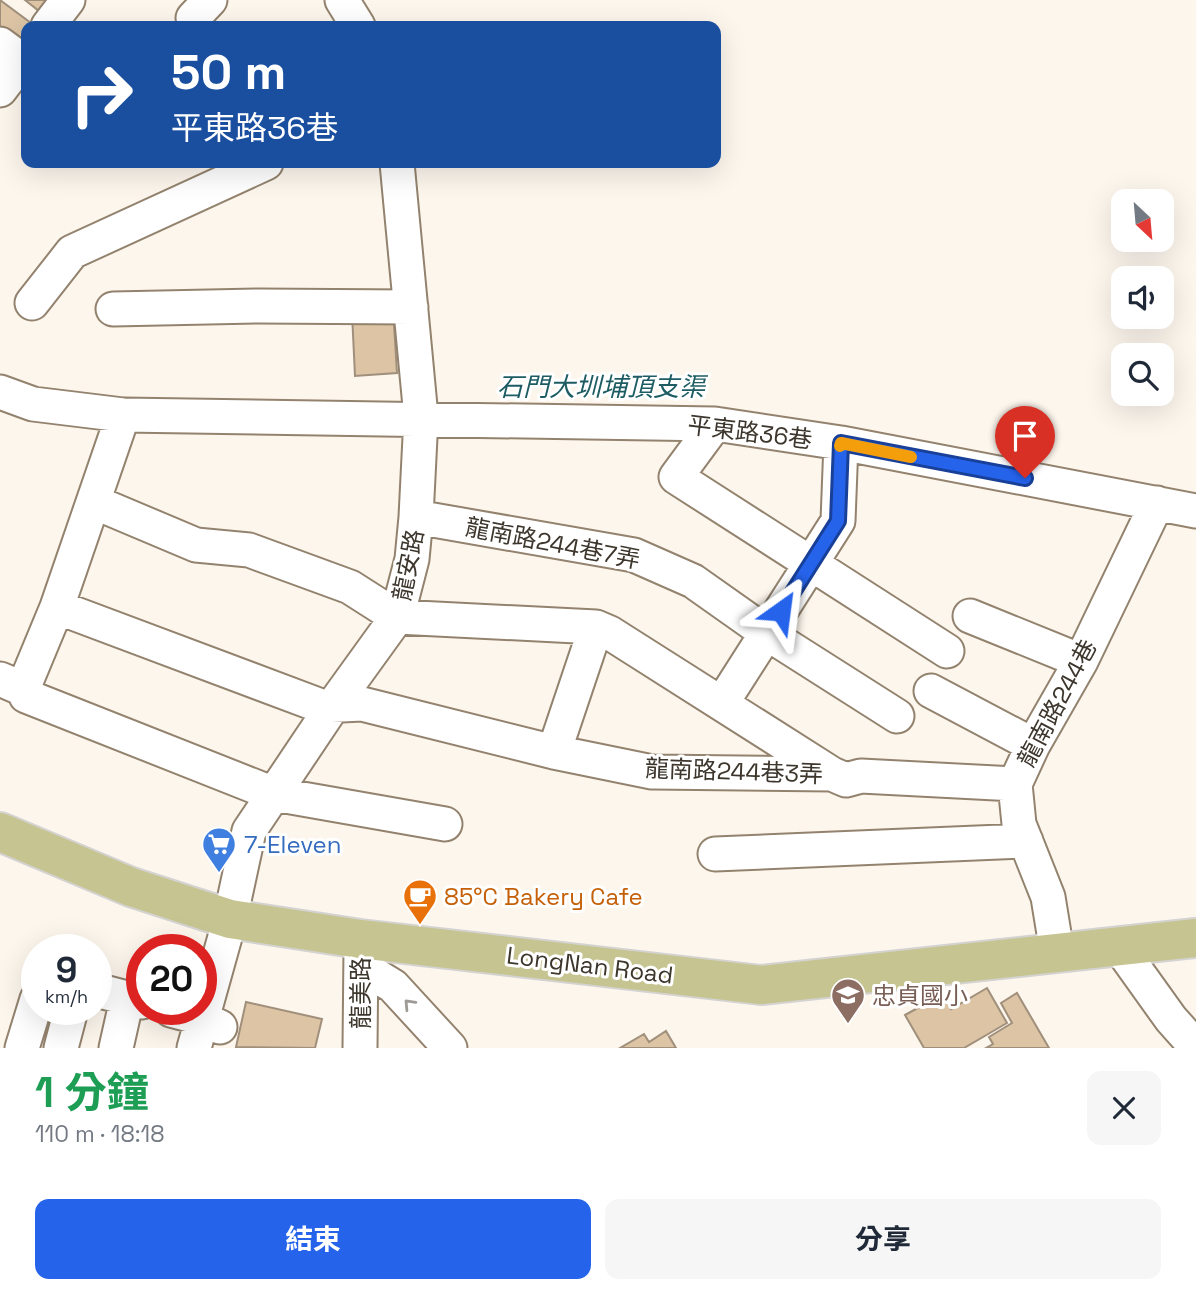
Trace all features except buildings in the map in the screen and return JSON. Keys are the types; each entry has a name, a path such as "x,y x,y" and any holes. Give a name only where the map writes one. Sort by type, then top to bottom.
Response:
{"main road":[{"name":"LongNan Road","path":"0,832 131,887 230,919 361,953 761,985 1196,938"}],"street":[{"path":"52,21 68,0"},
{"path":"0,90 16,54"},
{"path":"32,303 72,252 216,173 242,168"},
{"name":"龍安路","path":"197,1026 230,919 248,831 397,617 412,559 421,413 397,168"},
{"path":"113,309 411,307"},
{"path":"0,371 10,379 29,387 222,397"},
{"name":"平東路36巷","path":"0,392 33,404 123,415 421,413 716,424 841,443 1196,510"},
{"path":"123,415 57,607 12,684 26,696 274,794 445,824"},
{"path":"716,424 676,477 947,651"},
{"path":"722,703 838,521 841,443"},
{"path":"94,502 196,545 249,550 350,587 397,617 596,627 610,633 832,774"},
{"name":"龍南路244巷","path":"1057,952 1048,897 1019,824 1015,784 1033,745 1081,661 1157,503"},
{"name":"龍南路244巷7弄","path":"416,517 634,555 693,581 768,634 897,716"},
{"name":"龍南路244巷3弄","path":"57,607 321,706 362,704 554,752 652,772 832,774 846,780 860,776 1015,784"},
{"path":"970,616 1081,661"},
{"path":"554,752 596,627"},
{"path":"931,691 1033,745"},
{"path":"715,854 1026,841"},
{"path":"1118,945 1171,1019 1196,1047"},
{"path":"361,953 450,1048"},
{"name":"龍美路","path":"360,1048 361,953"},
{"path":"116,1048 122,997"},
{"path":"22,1048 29,1025"},
{"path":"61,1048 67,1025"}],"slow traffic":[{"path":"840,446 841,443 911,457"}],"place":[{"name":"7-Eleven","path":"219,874"},
{"name":"85°C Bakery Cafe","path":"420,926"},
{"name":"忠貞國小","path":"848,1025"}],"route":[{"path":"781,611 838,521 841,443 1025,478"}],"water label":[{"name":"石門大圳埔頂支渠","path":"601,387"}]}
